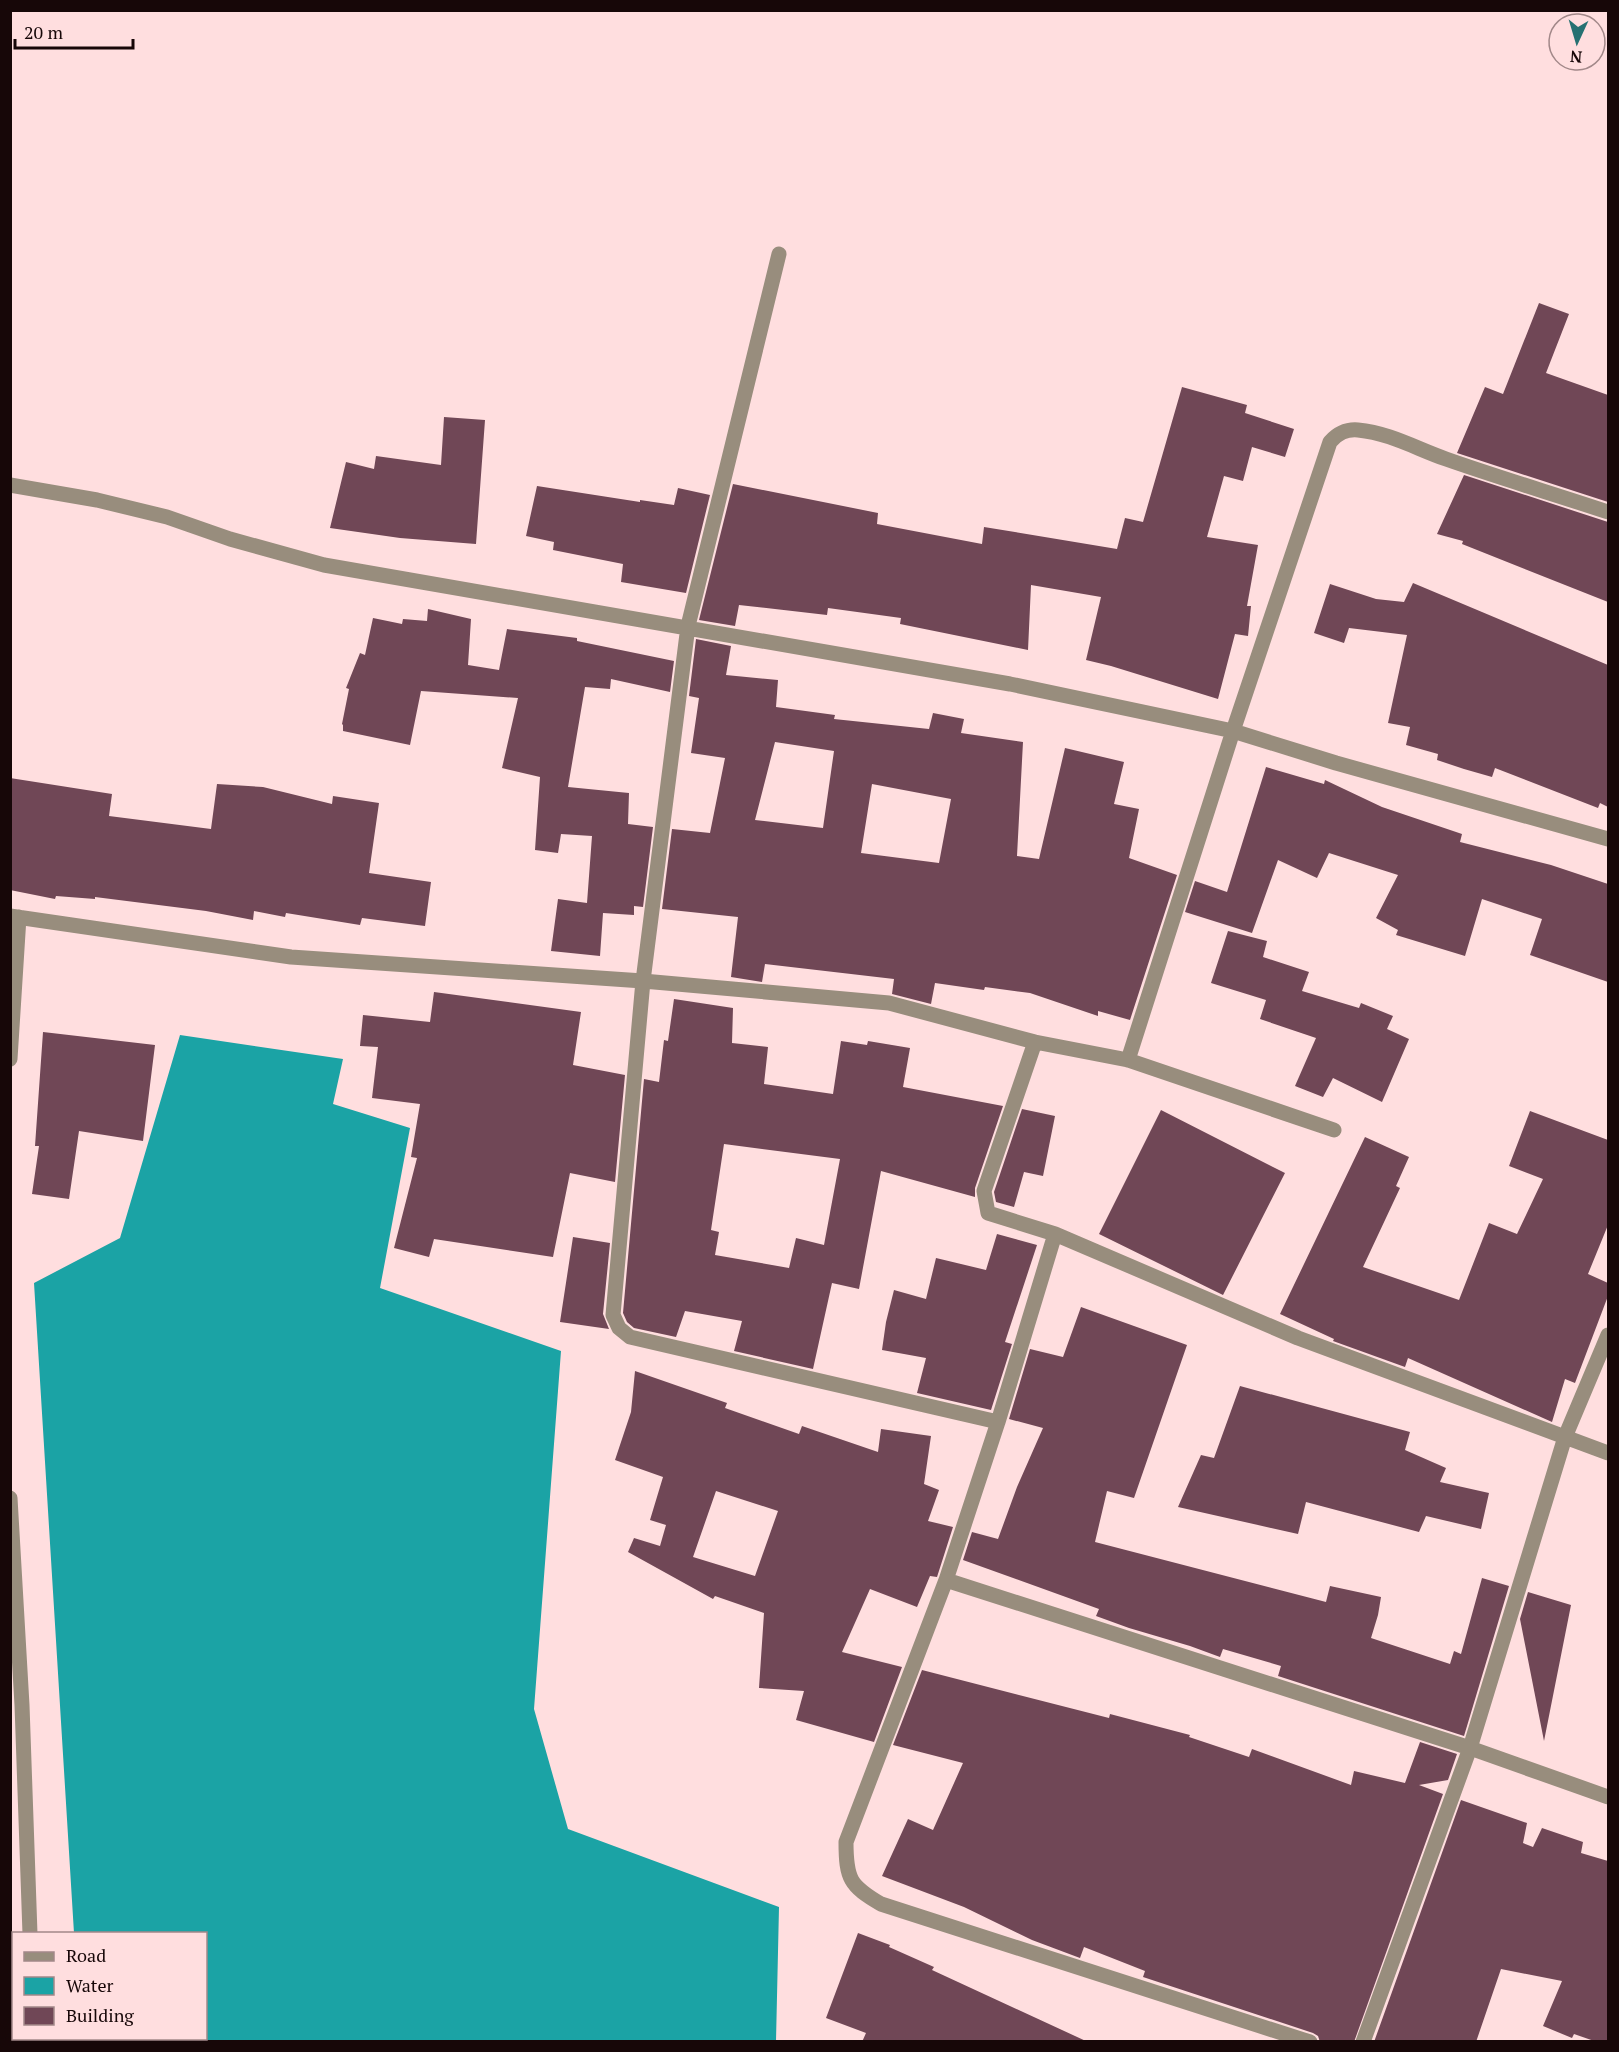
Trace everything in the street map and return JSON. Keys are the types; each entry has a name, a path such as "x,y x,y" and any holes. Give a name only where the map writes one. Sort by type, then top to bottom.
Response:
{"street":[{"path":"779,254 688,626 643,981 613,1315 619,1328 630,1337 998,1422"},
{"path":"1128,1060 1233,731 1330,442 1335,436 1343,431 1356,430 1383,434 1445,459 1608,512"},
{"path":"10,485 98,500 158,514 230,539 324,565 688,626 1010,684 1233,731 1336,763 1608,839"},
{"path":"10,1059 15,917 291,957 643,981 890,1003 1035,1042 1128,1060 1334,1130"},
{"path":"1035,1042 984,1191 988,1213 1055,1234 1298,1338 1608,1453"},
{"path":"1055,1234 998,1422 946,1580 846,1842 846,1868 857,1890 881,1905 1310,2042"},
{"path":"1363,2042 1470,1748 1566,1437 1608,1335"},
{"path":"10,1498 22,1705 30,1932"},
{"path":"946,1580 1470,1748 1608,1797"}],"water":[{"path":"180,1035 343,1059 333,1104 410,1128 380,1288 561,1351 534,1709 568,1829 779,1907 776,2041 81,2041 207,2040 207,1932 74,1932 34,1283 120,1238"}],"building":[{"path":"1539,303 1569,314 1546,373 1608,395 1608,502 1457,453 1485,387 1503,394"},
{"path":"1182,387 1247,405 1245,413 1294,429 1285,457 1252,447 1243,481 1224,476 1207,537 1258,545 1247,606 1251,606 1248,636 1235,634 1218,699 1086,660 1101,597 1031,585 1028,650 900,624 901,618 828,608 827,615 739,605 735,626 699,620 733,484 878,513 877,524 982,544 984,527 1117,549 1125,518 1143,522"},
{"path":"444,417 485,420 476,544 400,538 330,528 346,462 374,469 376,456 441,465"},
{"path":"1464,475 1608,522 1608,602 1462,544 1463,541 1437,534"},
{"path":"537,486 674,505 678,488 710,495 686,593 621,582 623,564 553,550 554,542 526,536"},
{"path":"1413,583 1608,665 1608,807 1600,803 1598,808 1495,768 1492,777 1464,769 1437,760 1438,754 1406,745 1410,727 1388,723 1407,635 1349,628 1344,643 1314,633 1330,584 1376,599 1404,602"},
{"path":"428,609 471,619 468,665 499,670 507,629 577,638 577,641 674,661 670,692 611,679 610,689 585,687 568,787 629,793 628,824 653,827 643,907 634,906 634,915 603,913 600,956 551,951 558,899 587,903 592,836 561,834 558,853 535,850 540,777 502,768 518,698 421,691 410,745 343,731 342,724 349,689 346,688 360,653 365,655 373,618 402,624 403,619 427,621"},
{"path":"696,639 731,646 726,675 778,680 776,707 835,715 834,719 929,729 933,713 964,719 961,733 1023,742 1017,856 1039,859 1065,748 1124,762 1114,804 1139,809 1129,858 1177,875 1130,1020 1098,1011 1098,1016 1030,993 985,987 984,990 935,983 931,1004 892,994 894,979 765,964 762,982 731,977 738,917 662,909 672,829 710,833 725,758 691,753 699,698 689,696","holes":["775,742 834,751 823,828 755,820","872,784 951,799 939,863 861,853"]},
{"path":"1266,767 1324,784 1325,780 1382,807 1462,834 1460,842 1551,865 1608,884 1608,982 1530,955 1542,919 1482,899 1465,956 1396,935 1398,930 1376,918 1398,875 1329,853 1317,878 1278,860 1252,933 1185,912 1195,881 1227,892"},
{"path":"10,778 112,794 109,816 211,829 217,784 263,787 332,804 333,796 379,803 369,873 431,882 425,926 362,918 360,925 286,913 285,917 254,911 253,920 206,911 95,897 95,899 56,896 55,899 10,890"},
{"path":"1228,931 1267,941 1263,957 1309,972 1302,991 1359,1008 1361,1003 1393,1016 1387,1029 1409,1039 1382,1102 1333,1078 1323,1097 1295,1086 1316,1038 1260,1019 1266,1000 1211,983"},
{"path":"434,992 581,1012 573,1065 625,1075 615,1182 570,1173 553,1257 434,1239 429,1257 394,1248 417,1158 411,1157 420,1104 372,1098 378,1047 360,1046 363,1015 430,1022"},
{"path":"674,999 733,1008 732,1043 768,1047 764,1084 833,1094 841,1041 867,1045 868,1041 910,1048 903,1087 1003,1106 975,1188 975,1197 881,1171 859,1289 832,1283 813,1369 734,1351 742,1321 685,1311 676,1337 634,1328 627,1322 623,1313 644,1079 659,1082 664,1040 668,1041","holes":["724,1144 840,1159 824,1245 796,1238 789,1268 715,1255 719,1232 711,1230"]},
{"path":"43,1032 155,1045 143,1141 79,1131 69,1199 32,1194 39,1146 35,1146"},
{"path":"1022,1109 1055,1116 1043,1176 1024,1172 1014,1207 996,1202 994,1192"},
{"path":"1161,1110 1285,1173 1223,1295 1099,1234"},
{"path":"1530,1111 1608,1140 1608,1225 1588,1274 1608,1283 1608,1296 1575,1383 1565,1379 1552,1422 1408,1358 1405,1367 1333,1341 1334,1339 1280,1314 1365,1137 1409,1157 1396,1186 1400,1188 1363,1267 1459,1300 1489,1223 1517,1234 1543,1179 1509,1166"},
{"path":"997,1234 1037,1245 1005,1342 1012,1344 991,1410 917,1393 926,1358 882,1350 894,1290 926,1299 936,1258 986,1270"},
{"path":"573,1237 610,1243 603,1314 609,1329 560,1322"},
{"path":"1081,1307 1187,1345 1134,1498 1107,1491 1095,1542 1326,1602 1330,1586 1381,1597 1371,1638 1450,1664 1454,1651 1461,1654 1482,1578 1509,1586 1464,1736 1278,1676 1281,1666 1223,1649 1220,1657 1129,1628 1096,1616 1099,1609 963,1560 972,1532 998,1539 1017,1487 1043,1428 1009,1419 1030,1349 1063,1357"},
{"path":"635,1371 727,1403 725,1408 799,1434 802,1426 878,1452 881,1429 931,1436 924,1484 939,1490 928,1521 953,1527 937,1577 930,1576 917,1607 870,1589 842,1652 902,1667 874,1742 796,1720 804,1691 759,1688 764,1613 715,1596 713,1599 628,1552 634,1538 660,1546 666,1525 650,1520 663,1477 615,1460 631,1412","holes":["716,1491 778,1511 755,1576 693,1557"]},
{"path":"1240,1386 1410,1432 1405,1450 1446,1468 1440,1482 1489,1493 1481,1529 1426,1516 1419,1532 1306,1502 1298,1534 1178,1507 1201,1455 1214,1458"},
{"path":"1528,1592 1571,1605 1544,1741 1520,1619"},
{"path":"922,1670 1109,1718 1110,1714 1190,1735 1189,1737 1249,1757 1252,1749 1351,1785 1354,1771 1405,1783 1420,1742 1457,1754 1448,1780 1419,1785 1443,1794 1354,2042 1320,2042 1318,2036 1313,2033 1143,1977 1145,1971 1084,1947 1080,1958 1032,1940 964,1907 882,1876 908,1819 933,1830 963,1763 893,1745"},
{"path":"1461,1800 1527,1823 1523,1843 1533,1847 1542,1828 1583,1842 1581,1853 1608,1861 1608,2042 1597,2042 1574,2034 1572,2038 1543,2026 1562,1981 1501,1969 1476,2042 1374,2042"},
{"path":"858,1933 890,1945 889,1947 934,1967 932,1970 1088,2042 862,2042 866,2033 826,2018"}]}
